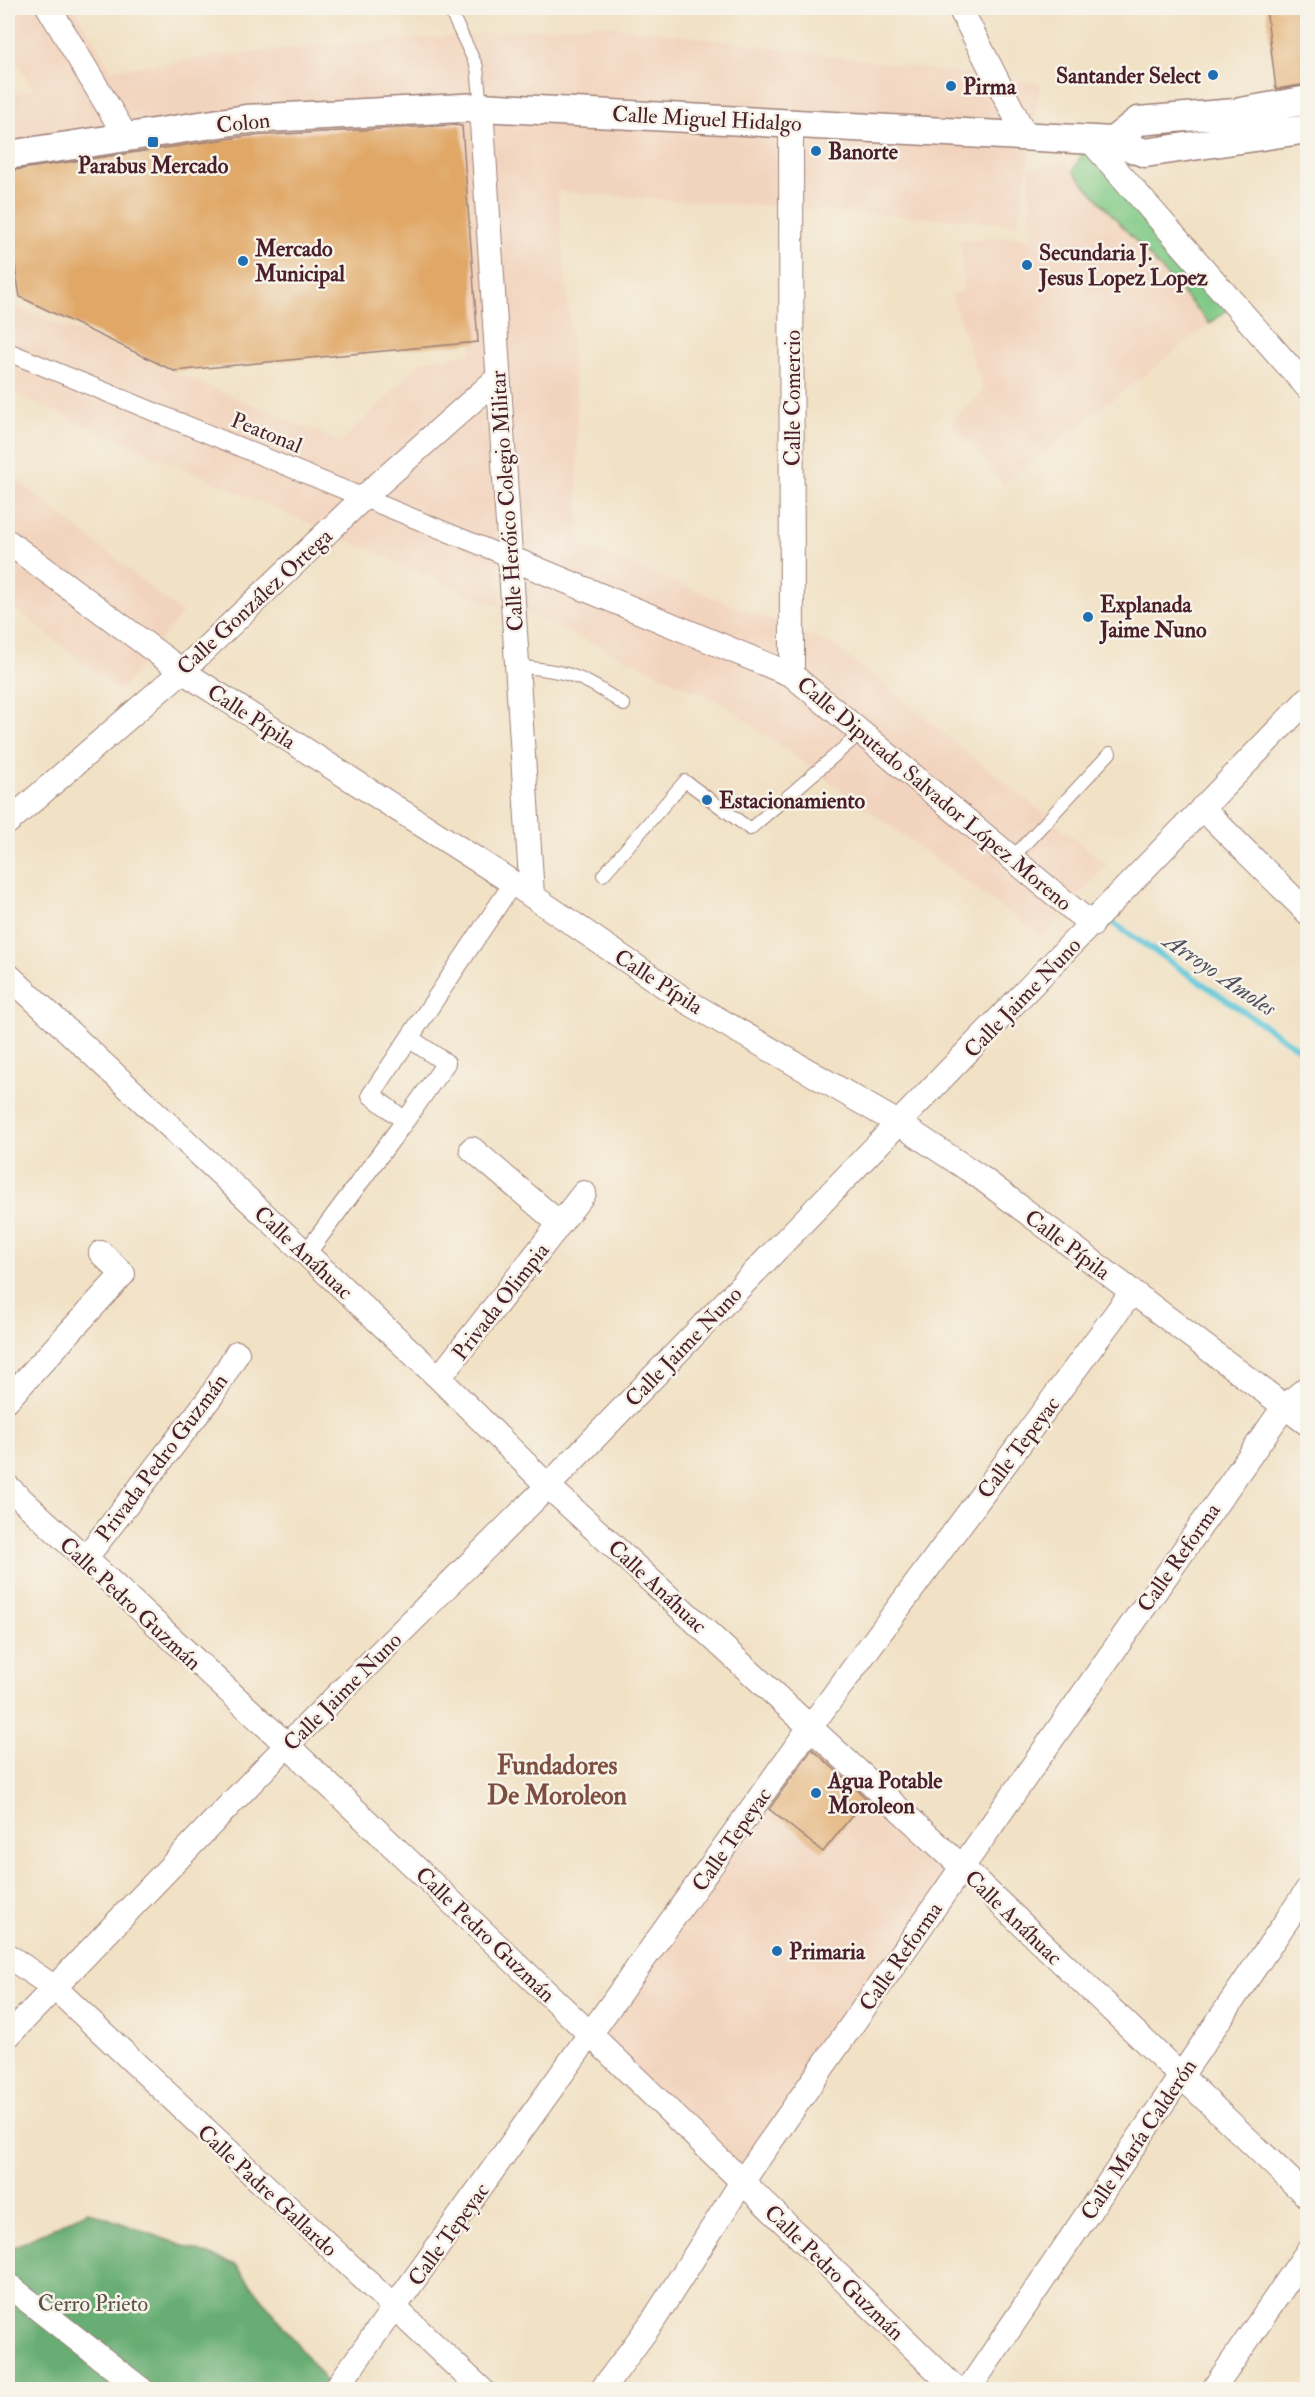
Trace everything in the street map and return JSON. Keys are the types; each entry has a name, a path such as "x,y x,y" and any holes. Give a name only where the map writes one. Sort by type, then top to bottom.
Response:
{"street":[{"path":"49,8 128,138"},
{"path":"960,8 1026,137"},
{"path":"1308,100 1235,113 1138,121 1102,141 1308,388"},
{"name":"Colon","path":"8,155 246,119 481,107"},
{"name":"Calle Miguel Hidalgo","path":"481,107 791,122 1102,141 1145,153 1308,129"},
{"name":"Calle Heróico Colegio Militar","path":"481,107 516,666 523,889"},
{"name":"Calle Comercio","path":"791,122 792,675"},
{"name":"Peatonal","path":"8,352 508,557"},
{"name":"Calle González Ortega","path":"8,822 182,671 364,497 498,378"},
{"name":"Calle Pípila","path":"8,542 182,671 523,889 688,1002 898,1123 980,1177 1308,1424"},
{"name":"Calle Diputado Salvador López Moreno","path":"508,557 792,675 1092,925"},
{"name":"Calle Jaime Nuno","path":"8,2036 287,1745 548,1486 1308,699"},
{"path":"1202,808 1308,913"},
{"path":"405,1121 371,1095 409,1038 523,889"},
{"name":"Calle Anáhuac","path":"8,975 439,1378 548,1486 962,1867 1308,2197"},
{"path":"306,1254 446,1063 409,1038"},
{"name":"Privada Olimpia","path":"472,1149 560,1224"},
{"name":"Privada Olimpia","path":"439,1378 584,1193"},
{"path":"8,1399 123,1274 101,1253"},
{"name":"Calle Tepeyac","path":"335,2390 811,1726 1132,1293"},
{"name":"Privada Pedro Guzmán","path":"84,1560 212,1395 237,1353"},
{"name":"Calle Reforma","path":"602,2390 653,2321 742,2182 1284,1407 1308,1387"},
{"name":"Calle Pedro Guzmán","path":"8,1487 84,1560 287,1745 591,2035 957,2390"},
{"name":"Calle María Calderón","path":"968,2390 1308,1889"},
{"path":"8,1956 55,1989"},
{"name":"Calle Padre Gallardo","path":"55,1989 482,2390"},
{"path":"1213,2390 1308,2252"},
{"path":"8,2285 142,2390"}],"lane":[{"path":"449,8 477,67 481,107"},
{"path":"516,666 564,672 592,682 624,705"},
{"path":"603,875 685,781 750,829 862,732"},
{"path":"1013,857 1110,753"}],"shaded area":[{"path":"8,8 75,8 111,70 231,54 599,24 1041,84 1018,224 558,192 577,402 578,544 835,646 1107,864 1042,937 725,705 521,610 514,518 494,511 501,608 8,391 8,303 342,442 422,361 471,353 471,196 8,211 8,94 33,90 8,46"},
{"path":"1065,163 1210,324 1003,484 952,422 983,390 951,294 964,291 960,240 1031,236 1029,168"},
{"path":"8,472 182,613 120,691 8,603"},
{"name":"Primaria","path":"875,1786 962,1867 742,2182 591,2035 759,1800 823,1852"}],"green space":[{"path":"1090,140 1234,304 1210,324 1073,171"},
{"name":"Cerro Prieto","path":"88,2211 236,2265 332,2389 8,2390 8,2250"}],"building":[{"path":"1266,8 1308,8 1308,84 1276,89"},
{"name":"Mercado Municipal","path":"462,126 478,342 174,371 20,297 8,224 8,171 247,136"},
{"name":"Agua Potable Moroleon","path":"812,1749 866,1798 823,1852 769,1809"}],"waterway":[{"name":"Arroyo Amoles","path":"1113,923 1308,1055"}],"place":[{"name":"Santander Select","path":"1213,75"},
{"name":"Pirma","path":"951,86"},
{"name":"Parabus Mercado","path":"153,142"},
{"name":"Banorte","path":"816,151"},
{"name":"Mercado Municipal","path":"243,261"},
{"name":"Secundaria J. Jesus Lopez Lopez","path":"1027,265"},
{"name":"Explanada Jaime Nuno","path":"1088,617"},
{"name":"Estacionamiento","path":"707,800"},
{"name":"Agua Potable Moroleon","path":"816,1793"},
{"name":"Primaria","path":"777,1951"}],"district":[{"name":"Fundadores De Moroleon","path":"557,1780"}]}
